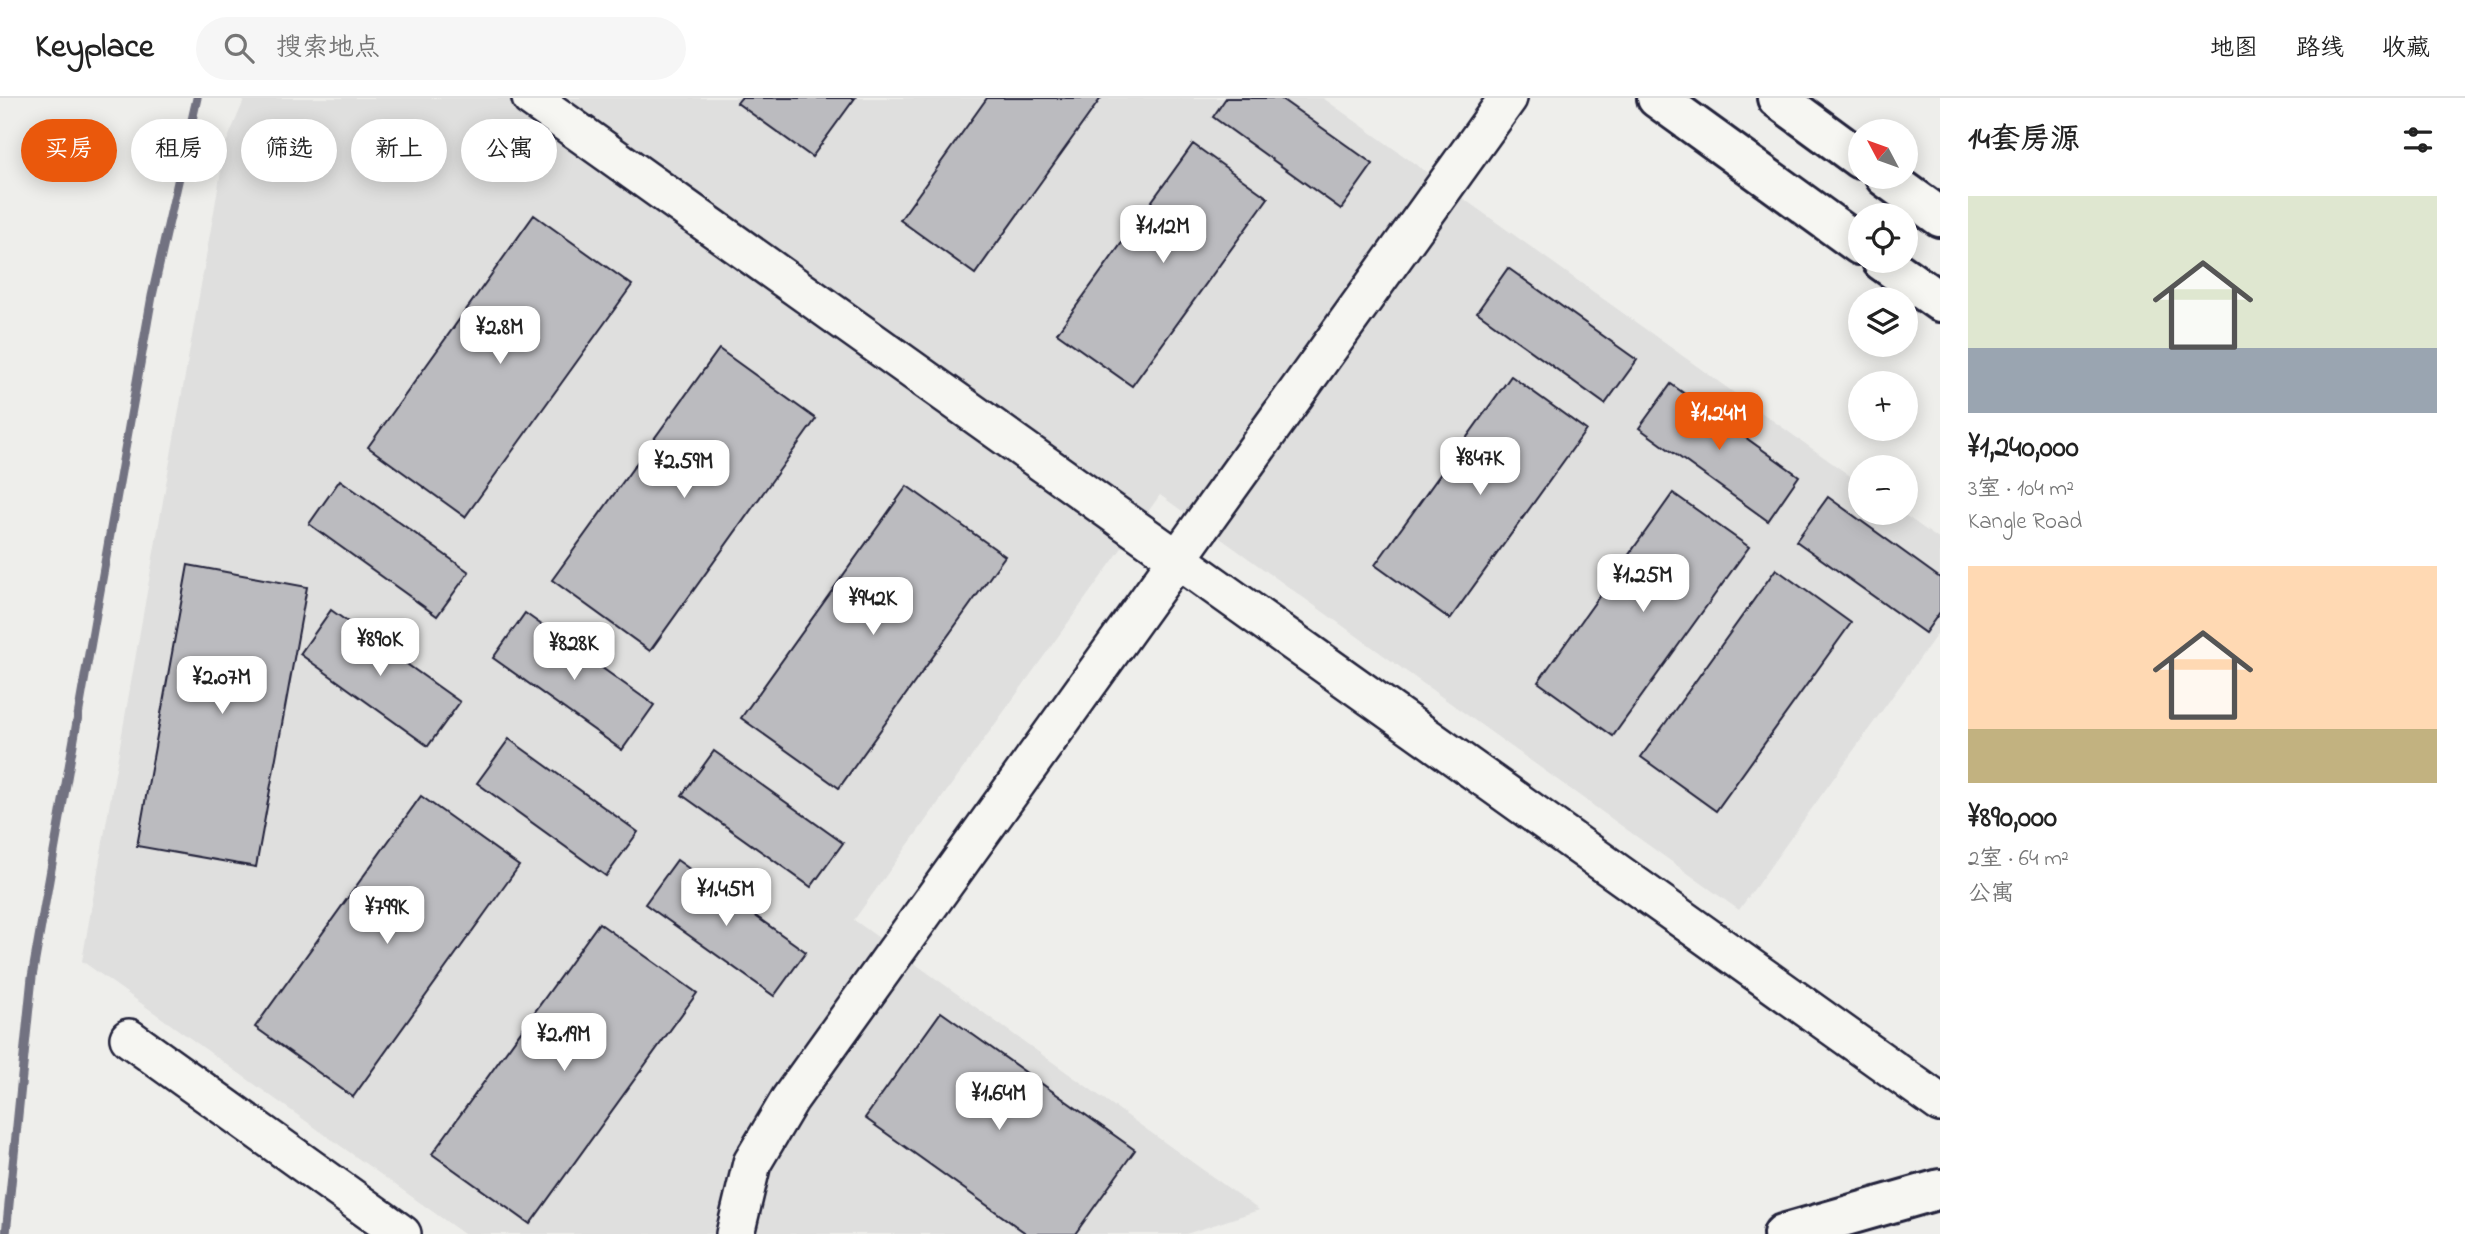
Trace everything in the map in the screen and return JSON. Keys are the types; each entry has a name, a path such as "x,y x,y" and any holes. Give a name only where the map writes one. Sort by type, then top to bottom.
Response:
{"main road":[{"path":"1657,98 1848,236"},
{"path":"1777,98 1848,150"},
{"path":"1902,189 1940,217"},
{"path":"1899,273 1940,302"},
{"path":"1783,1234 1940,1189"}],"street":[{"path":"531,98 1940,1103"},
{"path":"736,1234 752,1163 790,1099 1508,98"},
{"path":"129,1038 402,1234"}],"shaded area":[{"path":"245,98 1323,98 1848,474 1848,525 1918,524 1940,540 1940,630 1739,910 1160,495 854,920 1259,1210 1186,1234 464,1234 82,961 219,182 227,182 227,141"}],"building":[{"path":"741,98 855,98 812,157 737,103"},
{"path":"987,98 1101,98 975,274 900,220"},
{"path":"1226,98 1280,98 1373,164 1341,209 1213,117"},
{"path":"1193,144 1268,198 1132,386 1057,333"},
{"path":"534,215 632,285 465,517 368,447"},
{"path":"1508,268 1637,360 1605,404 1477,312"},
{"path":"719,349 816,419 650,651 552,580"},
{"path":"1511,376 1586,430 1450,619 1375,565"},
{"path":"1671,384 1799,476 1768,521 1639,428"},
{"path":"340,480 469,572 437,616 309,524"},
{"path":"907,486 1005,556 839,788 741,718"},
{"path":"1673,493 1749,547 1613,736 1538,682"},
{"path":"1828,497 1848,511 1848,525 1867,525 1940,578 1940,612 1925,633 1796,541"},
{"path":"188,565 307,587 256,867 137,846"},
{"path":"1776,569 1851,623 1716,811 1641,757"},
{"path":"331,610 460,702 428,746 300,654"},
{"path":"525,613 654,705 622,750 493,658"},
{"path":"509,739 638,832 606,876 477,783"},
{"path":"714,751 843,843 811,887 682,795"},
{"path":"421,796 519,866 353,1097 255,1027"},
{"path":"677,860 806,952 774,996 645,904"},
{"path":"599,923 697,993 530,1224 432,1154"},
{"path":"941,1012 1135,1150 1075,1234 1027,1234 865,1118"}],"waterway":[{"path":"6,1234 32,977 152,296 197,98"}]}
